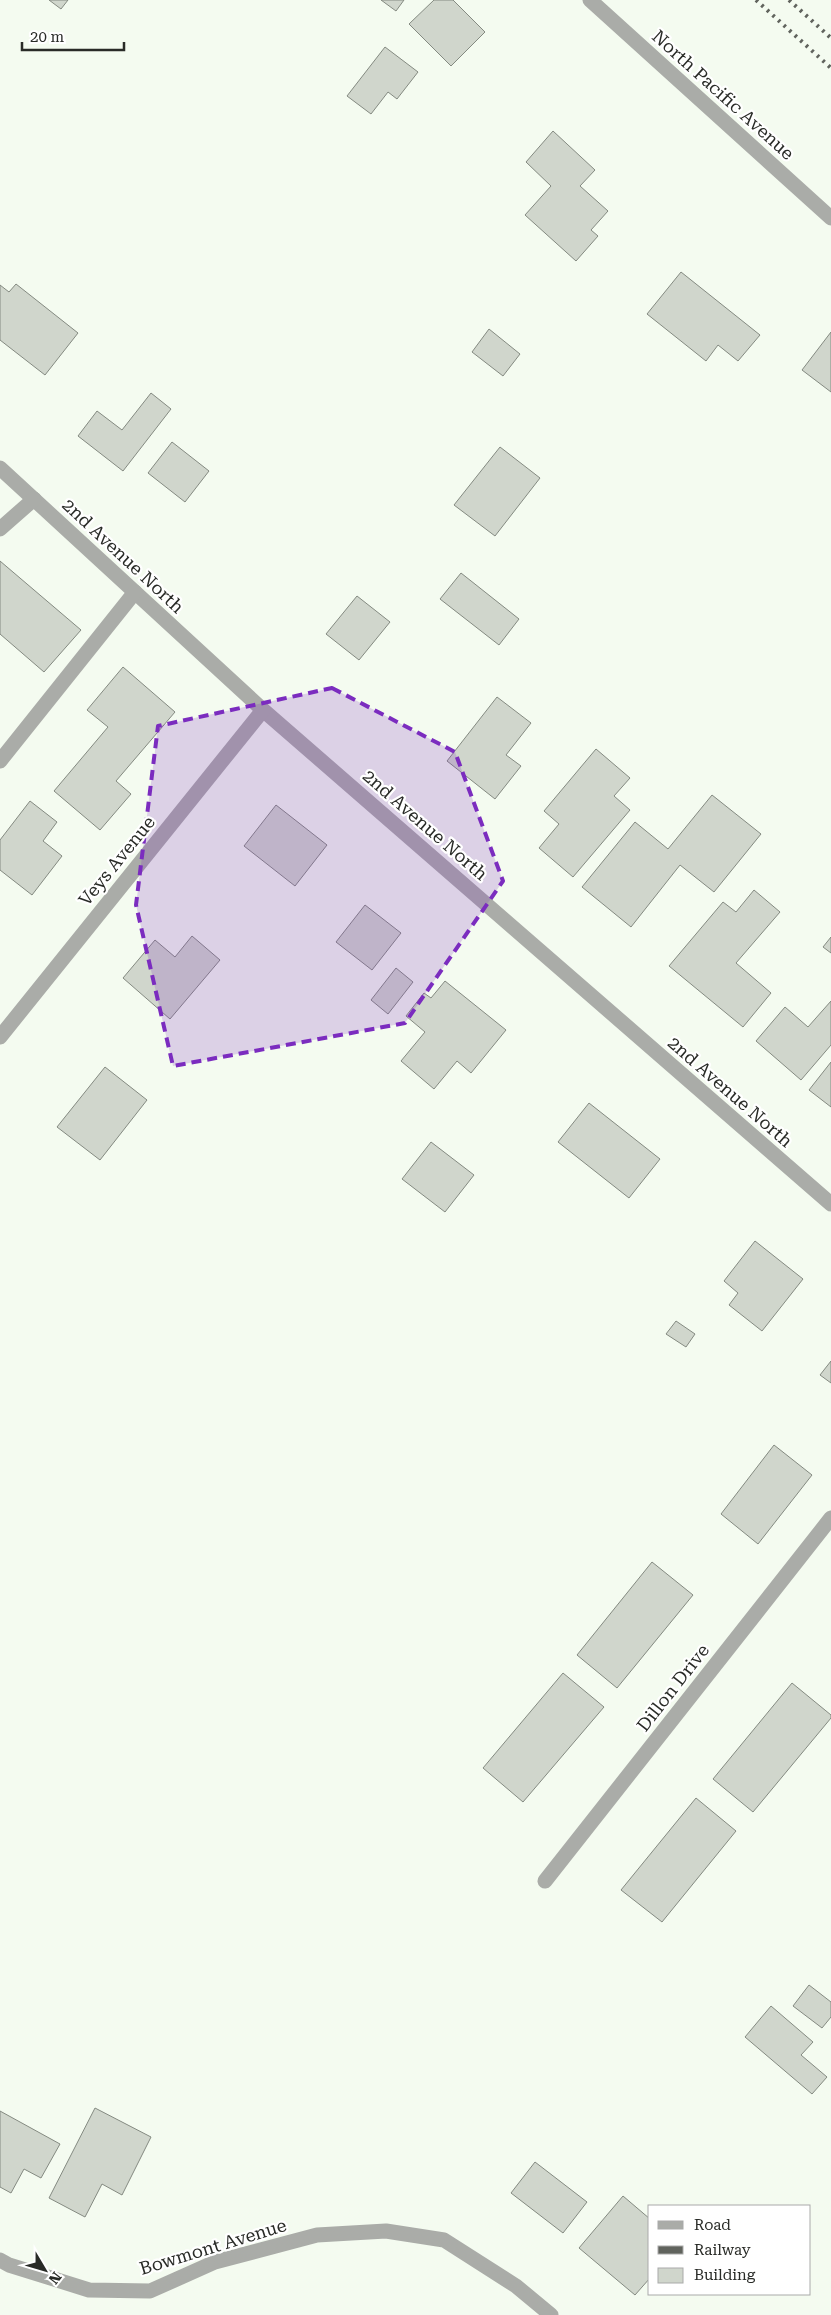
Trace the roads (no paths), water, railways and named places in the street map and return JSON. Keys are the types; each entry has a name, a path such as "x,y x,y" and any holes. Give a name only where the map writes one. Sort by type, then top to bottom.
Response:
{"street":[{"name":"North Pacific Avenue","path":"590,0 831,218"},
{"name":"2nd Avenue North","path":"0,468 263,710 831,1204"},
{"path":"0,529 34,499"},
{"path":"0,761 135,592"},
{"name":"Veys Avenue","path":"0,1037 263,710"},
{"name":"Dillon Drive","path":"545,1881 831,1518"},
{"name":"Bowmont Avenue","path":"0,2260 89,2290 150,2291 215,2262 317,2235 386,2230 444,2240 516,2286 551,2315"}],"railway":[{"path":"756,0 831,68"},
{"path":"789,0 831,38"}]}
